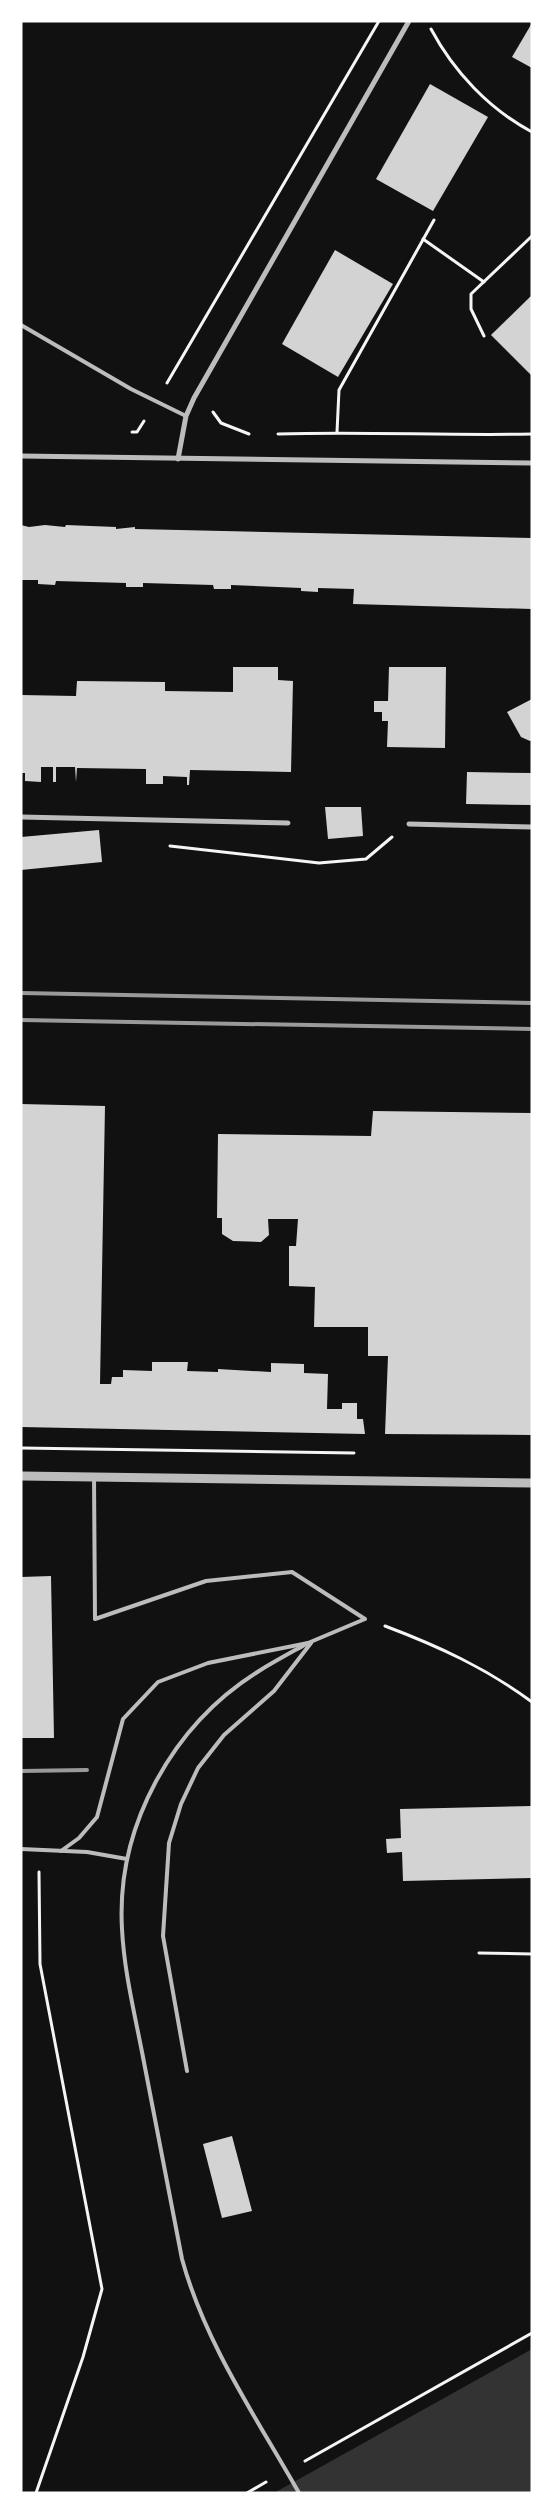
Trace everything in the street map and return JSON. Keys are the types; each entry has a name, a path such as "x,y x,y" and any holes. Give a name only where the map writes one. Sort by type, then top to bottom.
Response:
{"street":[{"path":"178,459 186,416 194,398 409,21"},
{"path":"21,456 532,463"},
{"path":"21,817 288,823"},
{"path":"408,824 532,827"},
{"path":"21,1476 532,1483"}],"lane":[{"path":"21,325 186,416"},
{"path":"94,1477 95,1619 206,1581 292,1572 365,1619"},
{"path":"299,2493 206,2329 192,2296 182,2259 129,1982 122,1929 121,1893 127,1859 137,1822 153,1786 190,1730 216,1704 258,1671 310,1642 365,1619"},
{"path":"61,1851 79,1838 98,1817 123,1719 158,1682 208,1663 310,1642"},
{"path":"187,2071 163,1936 169,1843 181,1804 198,1768 224,1736 274,1691 310,1642"},
{"path":"21,1849 87,1852 127,1859"}],"path":[{"path":"137,432 379,21"},
{"path":"427,21 436,37 475,90 508,119 532,132"},
{"path":"337,432 339,390 434,220"},
{"path":"484,336 471,309 471,294 532,236"},
{"path":"423,239 484,282"},
{"path":"210,409 222,423 251,435"},
{"path":"270,434 337,432 441,436 532,434"},
{"path":"168,845 319,863 366,859 408,824"},
{"path":"21,1448 354,1453"},
{"path":"365,1619 454,1654 504,1681 532,1702"},
{"path":"36,2493 83,2357 102,2289 40,1964 39,1850"},
{"path":"479,1953 532,1954"},
{"path":"297,2465 532,2333"},
{"path":"247,2493 272,2479"}],"shaded area":[{"path":"532,2349 532,2493 274,2493"}],"building":[{"path":"532,23 532,68 512,57"},
{"path":"430,84 488,117 433,211 376,179"},
{"path":"335,250 393,284 338,377 282,344"},
{"path":"532,295 532,376 491,335"},
{"path":"21,525 29,527 45,525 65,527 66,525 116,527 116,529 135,527 135,529 532,538 532,609 353,604 354,589 318,588 318,592 301,591 301,588 231,585 231,589 214,589 213,585 143,583 143,587 126,587 126,583 56,581 55,585 38,584 38,580 21,580"},
{"path":"233,667 278,667 278,680 293,681 291,772 190,770 189,785 187,785 187,777 163,776 163,784 146,784 146,769 77,768 76,782 75,767 56,767 56,782 53,782 53,767 41,767 41,782 25,781 25,773 21,773 21,695 76,696 77,681 165,682 165,691 233,692"},
{"path":"389,667 446,667 445,748 387,747 388,721 382,721 382,712 374,712 374,701 388,701"},
{"path":"532,699 532,740 530,741 521,737 507,712"},
{"path":"467,772 532,773 532,805 466,804"},
{"path":"325,807 361,807 363,836 328,839"},
{"path":"99,830 102,862 21,870 21,837"},
{"path":"21,1104 105,1106 100,1384 111,1384 112,1377 123,1377 123,1370 152,1371 152,1362 188,1362 187,1371 218,1372 218,1369 271,1372 271,1363 304,1364 304,1373 328,1374 327,1409 342,1409 342,1403 357,1403 357,1419 363,1419 365,1434 21,1427"},
{"path":"373,1111 532,1113 532,1435 385,1434 388,1356 368,1356 368,1327 314,1327 315,1287 289,1286 289,1246 296,1246 298,1219 268,1219 269,1235 261,1242 233,1241 222,1234 222,1218 217,1218 218,1134 371,1136"},
{"path":"51,1576 54,1738 21,1738 21,1577"},
{"path":"532,1806 532,1878 403,1881 402,1852 387,1853 386,1839 401,1838 400,1809"},
{"path":"232,2136 252,2211 222,2218 203,2144"}],"railway":[{"path":"21,993 532,1003"},
{"path":"21,1020 532,1029"},
{"path":"21,1771 87,1770"}]}
